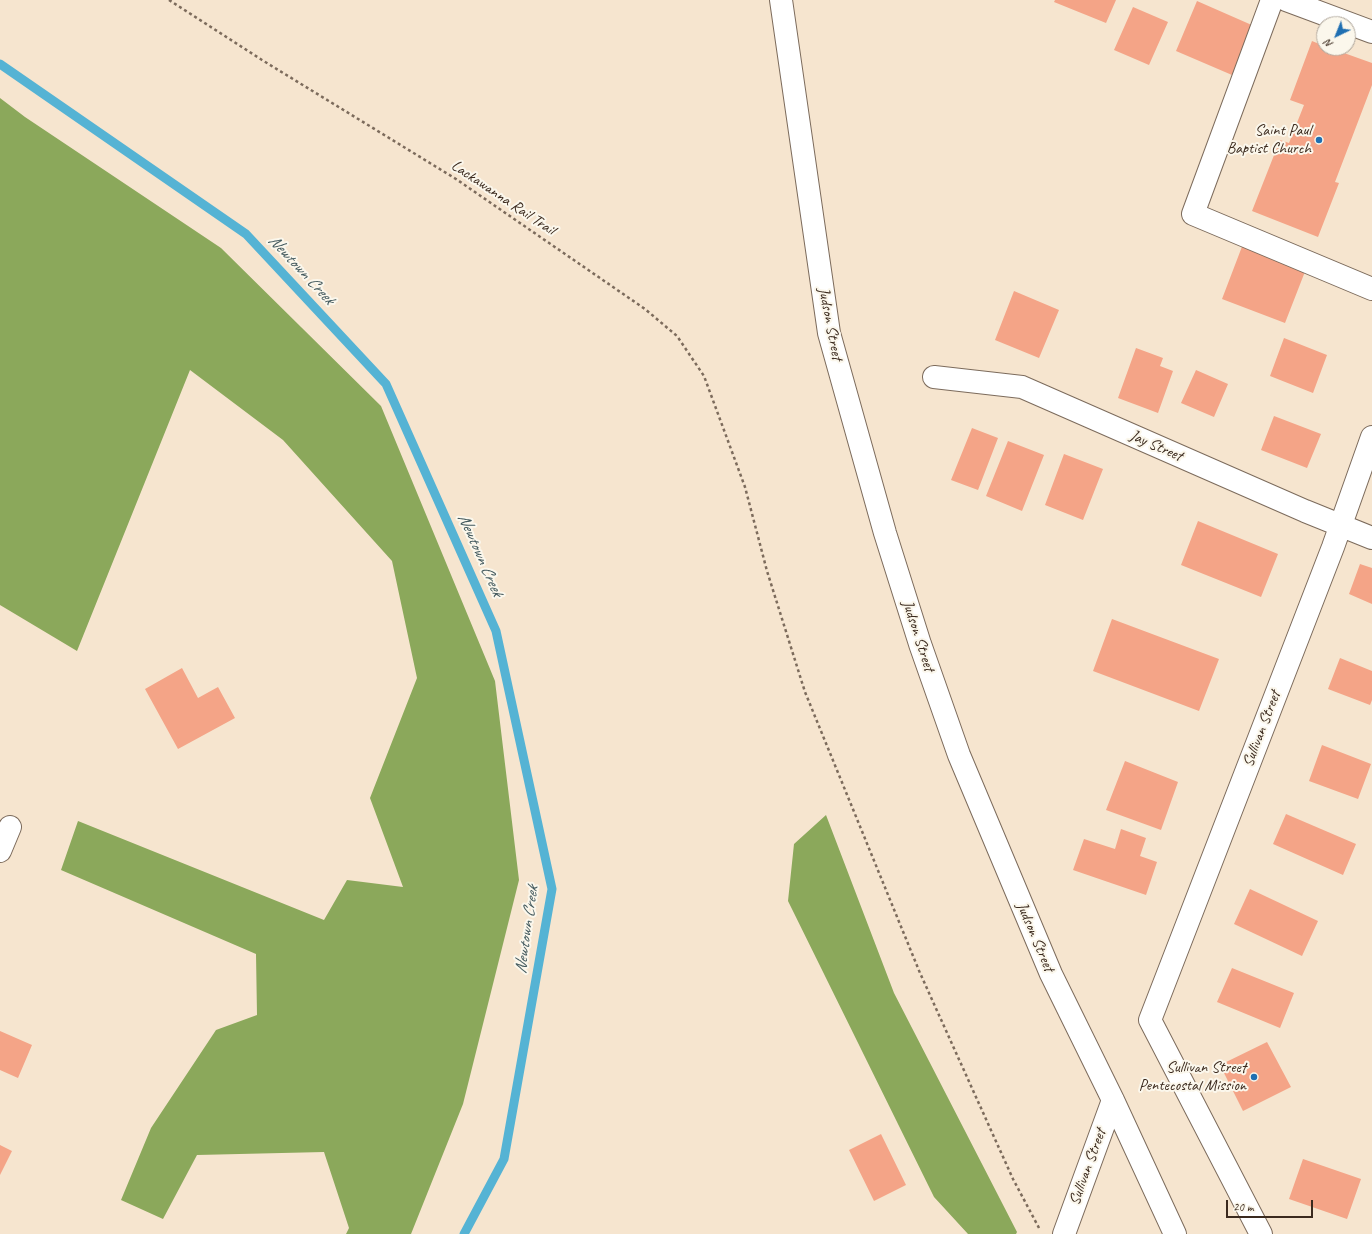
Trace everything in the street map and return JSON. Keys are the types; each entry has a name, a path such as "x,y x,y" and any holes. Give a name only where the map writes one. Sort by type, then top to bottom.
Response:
{"street":[{"name":"Judson Street","path":"781,0 829,333 885,533 920,644 959,755 1051,974 1113,1100 1175,1234"},
{"path":"1272,0 1193,214 1372,289"},
{"path":"1286,0 1372,32"},
{"name":"Jay Street","path":"934,377 1022,387 1341,526 1372,538"},
{"name":"Sullivan Street","path":"1261,1234 1150,1020 1341,526 1372,437"},
{"path":"0,852 10,826"},
{"name":"Sullivan Street","path":"1064,1234 1113,1100"}],"path":[{"name":"Lackawanna Rail Trail","path":"169,0 262,60 456,179 645,309 677,336 704,376 745,487 767,571 805,692 920,972 1012,1179 1042,1234"}],"green space":[{"path":"0,98 25,117 221,248 381,406 495,681 519,880 463,1104 411,1234 346,1234 349,1228 324,1152 197,1155 163,1219 121,1200 151,1128 216,1030 257,1015 256,954 61,870 78,821 324,920 347,880 403,887 370,798 417,678 392,561 283,440 190,370 77,651 0,605"},
{"path":"826,815 894,993 1017,1232 1016,1234 968,1234 934,1197 788,901 794,844"}],"building":[{"path":"1055,0 1116,0 1106,23 1054,2"},
{"path":"1197,1 1254,26 1232,75 1176,51"},
{"path":"1133,7 1168,22 1149,65 1114,50"},
{"path":"1312,41 1316,43 1316,56 1352,56 1372,63 1372,85 1335,182 1339,183 1318,237 1252,211 1280,140 1289,143 1304,105 1290,100"},
{"path":"1243,244 1306,269 1285,323 1222,299"},
{"path":"1014,291 1059,310 1039,358 995,340"},
{"path":"1284,338 1327,355 1313,393 1270,376"},
{"path":"1136,348 1163,358 1160,366 1173,371 1158,413 1118,398"},
{"path":"1196,370 1228,384 1214,417 1181,403"},
{"path":"1274,416 1321,434 1307,468 1261,450"},
{"path":"972,428 998,438 978,490 951,480"},
{"path":"1008,441 1044,455 1022,511 986,496"},
{"path":"1064,454 1103,469 1083,520 1045,505"},
{"path":"1198,521 1278,554 1261,597 1181,565"},
{"path":"1360,564 1372,568 1372,604 1349,594"},
{"path":"1112,619 1219,659 1199,711 1093,671"},
{"path":"1340,658 1372,671 1372,700 1370,705 1328,689"},
{"path":"182,668 198,698 218,687 235,718 178,749 145,689"},
{"path":"1322,745 1371,764 1358,799 1309,781"},
{"path":"1125,761 1178,782 1161,830 1106,810"},
{"path":"1286,814 1356,844 1343,875 1273,844"},
{"path":"1121,829 1146,838 1140,856 1157,862 1146,895 1073,870 1084,839 1115,849"},
{"path":"1250,889 1318,921 1302,956 1234,924"},
{"path":"1232,968 1294,993 1280,1028 1217,1002"},
{"path":"0,1031 32,1045 18,1078 0,1070"},
{"path":"1267,1042 1291,1087 1243,1111 1220,1065"},
{"path":"881,1134 906,1185 874,1201 849,1150"},
{"path":"0,1145 12,1151 0,1175"},
{"path":"1303,1159 1361,1179 1347,1219 1289,1199"}],"waterway":[{"name":"Newtown Creek","path":"0,64 246,234 386,384 496,631 552,889 504,1159 464,1234"}],"place":[{"name":"Saint Paul Baptist Church","path":"1319,140"},
{"name":"Sullivan Street Pentecostal Mission","path":"1254,1077"}]}
